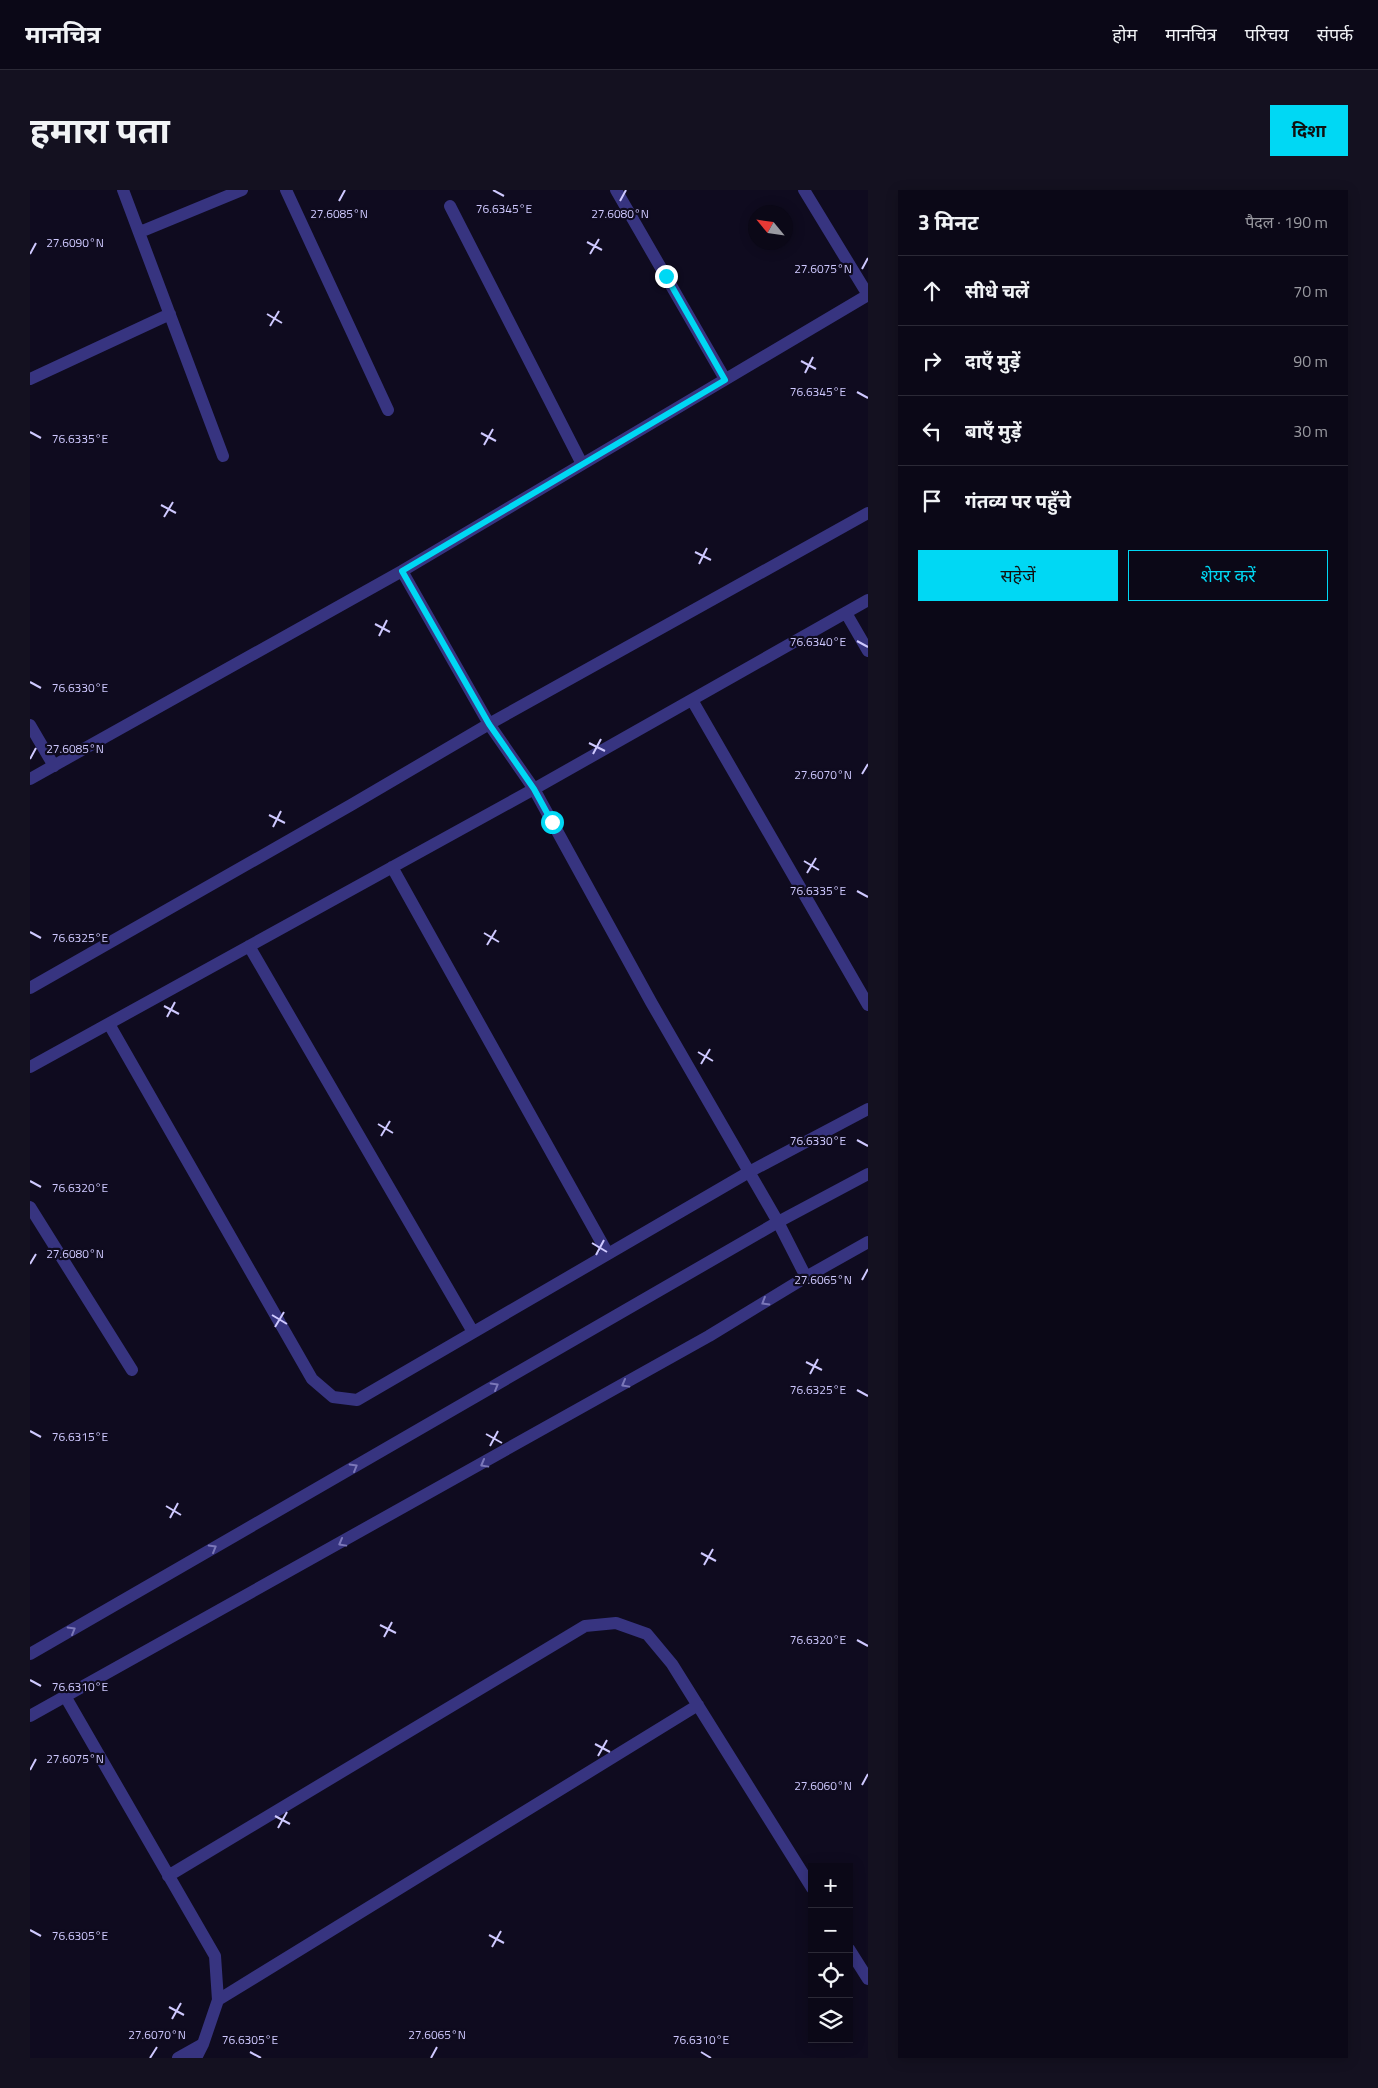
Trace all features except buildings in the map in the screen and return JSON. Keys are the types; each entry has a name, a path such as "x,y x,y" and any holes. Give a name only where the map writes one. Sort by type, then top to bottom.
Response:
{"street":[{"path":"123,190 223,456"},
{"path":"140,232 242,190"},
{"path":"286,190 388,410"},
{"path":"616,190 725,380"},
{"path":"30,779 402,571 868,295 804,190"},
{"path":"450,206 582,464"},
{"path":"30,379 170,314"},
{"path":"30,988 343,810 489,724 868,513"},
{"path":"402,571 489,724 534,789 651,1002 778,1222 806,1277"},
{"path":"30,1067 534,789 868,600"},
{"path":"846,613 868,651"},
{"path":"692,700 868,1004"},
{"path":"30,725 54,766"},
{"path":"392,867 608,1254"},
{"path":"249,946 473,1332"},
{"path":"109,1024 312,1379 334,1397 357,1400 749,1172 868,1108"},
{"path":"30,1654 778,1222 868,1174"},
{"path":"30,1208 132,1370"},
{"path":"30,1716 709,1336 868,1242"},
{"path":"168,1876 585,1626 616,1623 647,1634 672,1664 808,1882"},
{"path":"65,1696 215,1956 218,2000 203,2044 196,2058"},
{"path":"218,2000 698,1705"},
{"path":"852,1953 868,1979"},
{"path":"178,2058 203,2044"}],"route":[{"path":"552,822 534,789 489,724 402,571 725,380 666,276"}]}
